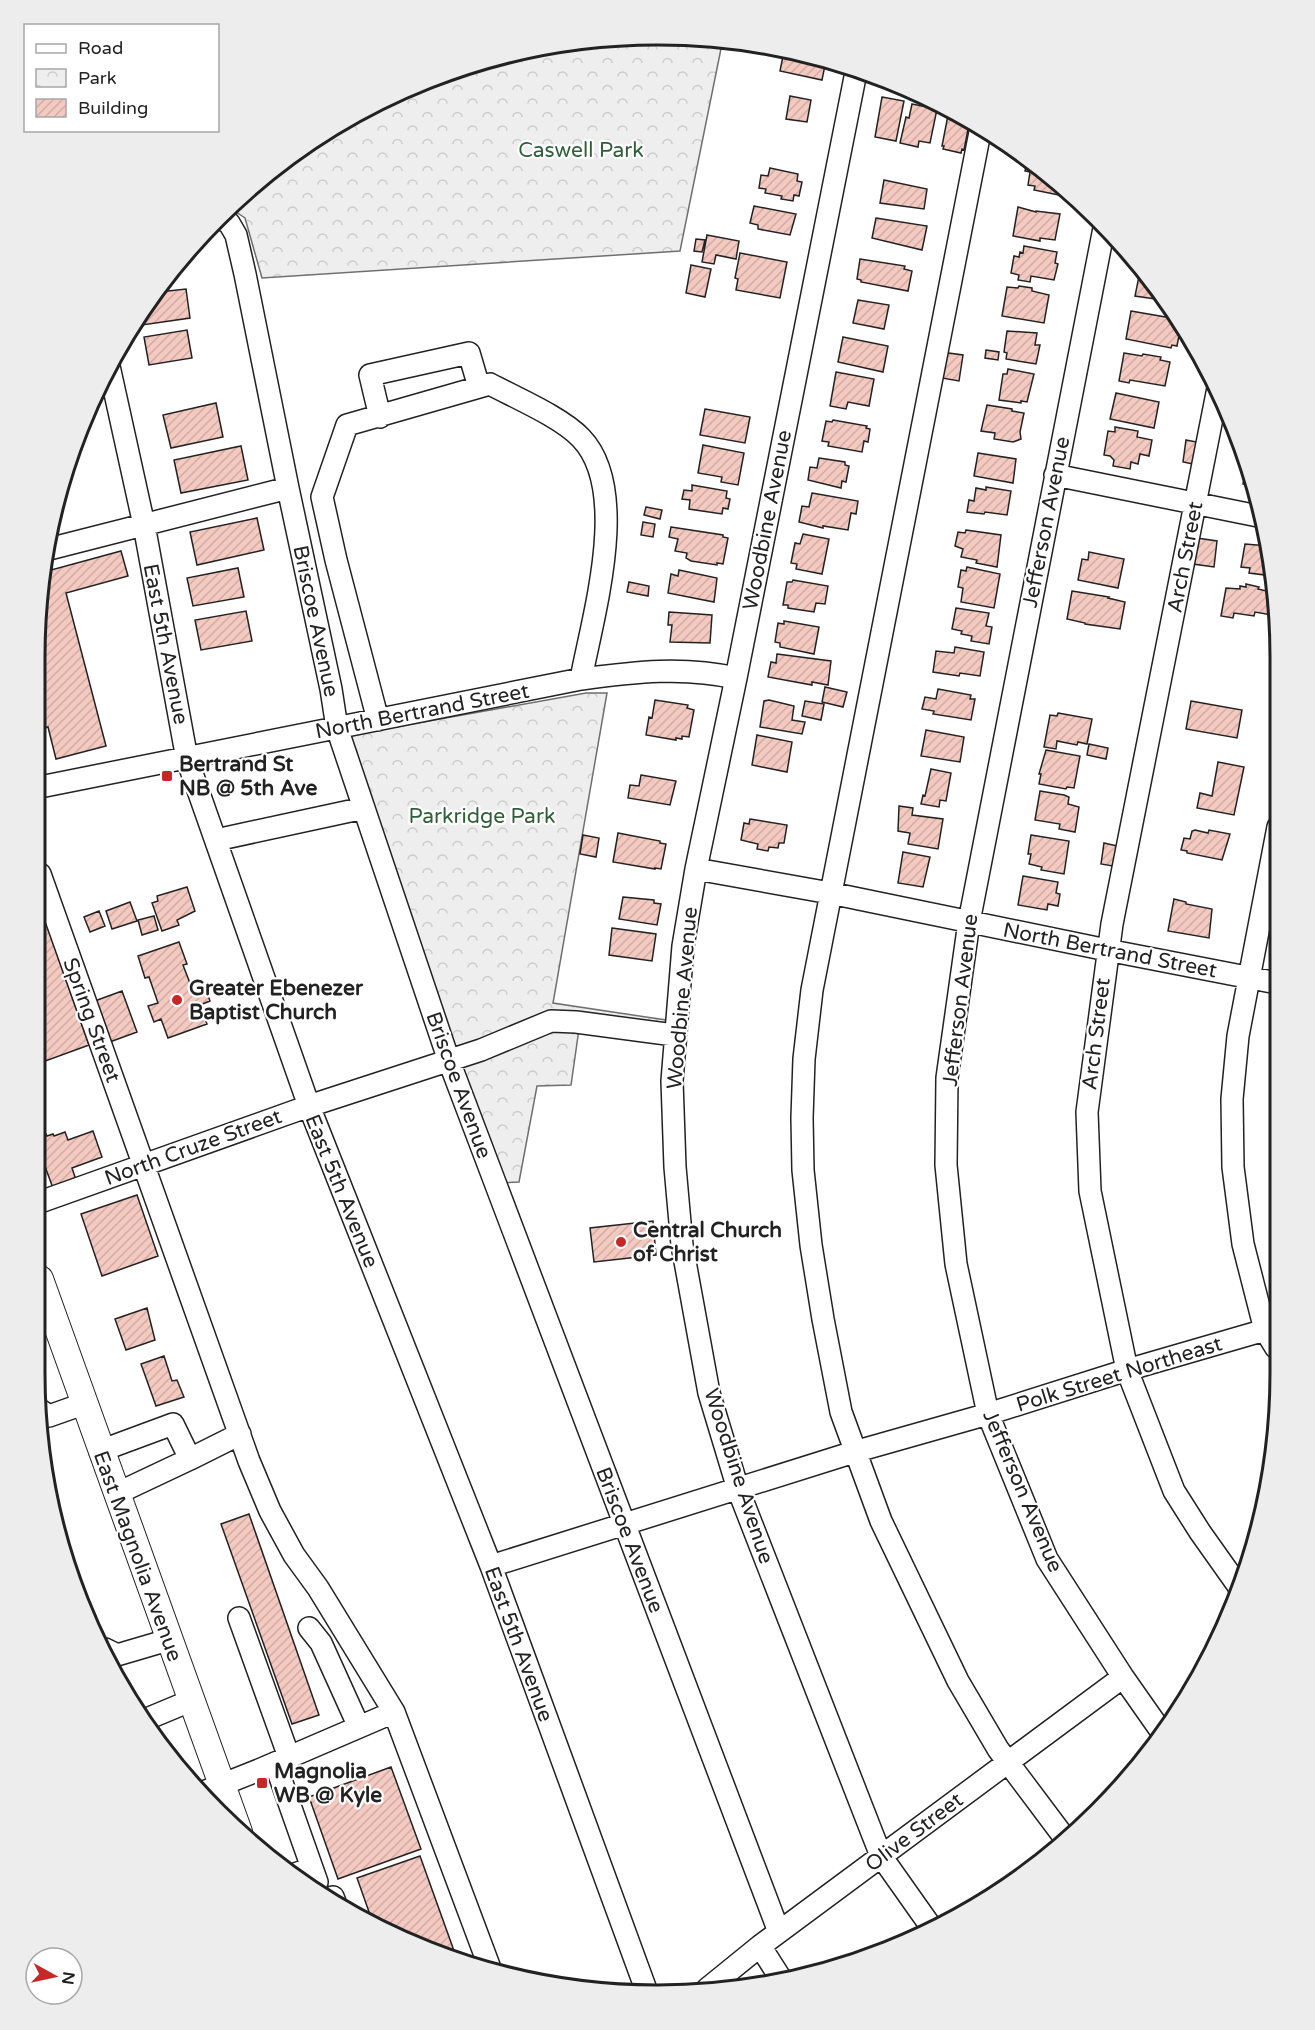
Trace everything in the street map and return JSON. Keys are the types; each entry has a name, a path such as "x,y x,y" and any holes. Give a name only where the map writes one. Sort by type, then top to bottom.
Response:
{"main road":[{"name":"East Magnolia Avenue","path":"45,1294 100,1451 118,1493 190,1701 211,1789"}],"street":[{"name":"Woodbine Avenue","path":"855,78 696,869 683,946 672,1082 675,1167 682,1245 709,1393 738,1489 881,1856 928,1922"},
{"path":"979,136 812,990 804,1059 803,1170 811,1245 823,1319 841,1412 854,1452 881,1521 958,1681 998,1749 1061,1833"},
{"name":"Briscoe Avenue","path":"226,222 236,235 254,313 337,728 449,1061 780,1932"},
{"name":"Jefferson Avenue","path":"1102,237 969,922 947,1078 946,1164 956,1264 988,1414 1047,1559 1123,1677 1158,1725"},
{"path":"380,417 370,375 469,353 479,387"},
{"name":"East 5th Avenue","path":"112,379 144,525 187,759 309,1106 491,1566 644,1985"},
{"path":"378,720 321,496 347,425 490,384 562,423 580,436 597,462 605,492 607,518 600,582 581,678"},
{"name":"Arch Street","path":"1215,405 1107,950 1087,1112 1090,1191 1127,1370 1174,1491 1233,1579"},
{"path":"1055,475 1253,516"},
{"path":"55,547 288,488"},
{"name":"North Bertrand Street","path":"45,786 581,678 651,670 719,674 736,678"},
{"path":"216,840 364,808"},
{"path":"1270,867 1238,1036 1232,1099 1233,1167 1243,1244 1265,1330 1270,1338"},
{"name":"North Bertrand Street","path":"696,869 830,892 1107,950 1270,981"},
{"name":"Spring Street","path":"45,888 240,1434 270,1511 294,1555 318,1588 394,1712 487,1960"},
{"name":"North Cruze Street","path":"45,1200 309,1106 481,1050 550,1021 576,1022 674,1035"},
{"name":"Polk Street Northeast","path":"491,1566 854,1452 1265,1330"},
{"path":"46,1414 49,1416 83,1404"},
{"path":"100,1451 173,1424 190,1459"},
{"path":"118,1493 240,1434"},
{"path":"239,1618 315,1875 308,1875"},
{"path":"309,1628 321,1643 359,1727"},
{"path":"114,1654 117,1656 168,1640"},
{"name":"Olive Street","path":"715,1982 760,1946 1123,1677"},
{"path":"151,1717 190,1701"},
{"path":"211,1789 394,1712"},
{"path":"760,1946 777,1973"}],"green space":[{"name":"Caswell Park","path":"658,45 721,48 680,251 262,278 245,218 237,213 317,148 387,108 461,78 499,66 578,50"},
{"name":"Parkridge Park","path":"586,693 607,693 553,1003 666,1020 664,1039 579,1029 571,1085 537,1086 519,1182 501,1183 346,738 356,734"}],"building":[{"path":"783,58 824,69 822,80 780,71"},
{"path":"790,96 811,100 807,122 786,119"},
{"path":"882,97 904,101 896,141 875,137"},
{"path":"912,104 936,112 930,143 919,141 918,147 900,143 906,117 909,118"},
{"path":"947,118 968,129 964,150 962,149 961,153 943,149 944,146 942,146"},
{"path":"770,168 798,174 797,181 802,182 799,196 794,195 793,201 781,199 782,196 765,193 766,189 759,188 761,175 768,176"},
{"path":"1030,172 1058,195 1034,190 1035,186 1028,185"},
{"path":"884,180 927,189 924,209 880,203"},
{"path":"754,206 796,214 790,235 758,229 758,225 750,223"},
{"path":"1018,207 1036,212 1060,214 1055,240 1040,238 1040,241 1013,236"},
{"path":"876,218 927,226 922,250 872,238"},
{"path":"707,235 739,241 736,259 716,255 714,264 702,262"},
{"path":"696,239 705,240 702,252 694,251"},
{"path":"1024,246 1057,252 1055,263 1058,264 1054,280 1031,276 1030,282 1018,280 1019,275 1011,273 1014,256 1019,257 1020,252 1023,253"},
{"path":"740,253 787,262 780,298 736,290 738,279 735,278"},
{"path":"860,259 905,266 904,269 912,271 908,291 861,282 857,279"},
{"path":"691,265 711,269 705,297 686,293"},
{"path":"1138,279 1153,299 1135,296"},
{"path":"1019,286 1032,288 1032,291 1049,295 1044,323 1002,316 1007,287 1018,288"},
{"path":"186,289 190,318 143,325 148,317 167,291"},
{"path":"858,300 889,305 884,329 853,323"},
{"path":"1131,311 1167,317 1179,336 1177,346 1172,345 1171,348 1126,339"},
{"path":"187,330 192,358 149,365 144,337"},
{"path":"1007,331 1037,333 1035,345 1040,345 1036,364 1006,359 1007,353 1004,352"},
{"path":"843,337 888,346 883,372 838,362"},
{"path":"986,350 999,352 998,360 985,358"},
{"path":"941,352 963,355 959,381 936,377"},
{"path":"1124,353 1161,357 1160,360 1170,362 1165,386 1130,380 1129,383 1119,381"},
{"path":"1008,369 1034,374 1027,402 999,400 1003,374 1007,374"},
{"path":"836,372 874,379 869,406 848,402 846,409 830,406"},
{"path":"1116,393 1159,402 1154,428 1110,419"},
{"path":"216,403 223,437 171,448 163,415"},
{"path":"987,405 1024,413 1021,439 1013,442 994,439 995,433 981,431"},
{"path":"705,409 750,417 745,443 700,435"},
{"path":"833,420 867,426 866,428 870,429 868,442 864,441 862,452 828,446 829,442 822,441 826,421 832,422"},
{"path":"1115,427 1138,431 1137,437 1152,440 1149,456 1140,454 1138,464 1131,462 1130,469 1113,466 1114,460 1104,455 1108,431 1115,432"},
{"path":"1186,440 1202,443 1198,465 1183,462"},
{"path":"703,445 744,453 738,485 721,482 722,477 698,473"},
{"path":"241,446 248,480 181,493 174,460"},
{"path":"978,453 1016,459 1013,483 974,476"},
{"path":"819,458 845,462 845,465 849,466 846,482 842,481 841,488 808,480 810,467 817,468"},
{"path":"692,485 727,491 726,498 730,499 728,509 723,508 722,514 689,509 690,500 682,499 684,490 692,491"},
{"path":"986,487 1011,491 1007,515 967,512 969,500 974,501 976,488 986,490"},
{"path":"812,493 858,501 856,514 851,513 848,530 823,526 823,528 799,522 802,506 809,507"},
{"path":"646,507 662,510 660,519 644,515"},
{"path":"257,518 264,550 197,565 190,532"},
{"path":"643,522 655,524 653,537 641,535"},
{"path":"671,527 723,535 728,538 723,564 691,561 686,558 687,553 675,551 678,539 669,537"},
{"path":"966,530 1001,535 997,567 961,557 963,549 955,546 958,532 965,533"},
{"path":"803,534 829,539 822,574 796,569 797,564 791,563 795,543 800,544"},
{"path":"1197,538 1217,541 1214,567 1193,564"},
{"path":"1245,544 1259,545 1264,575 1249,573 1250,568 1241,567"},
{"path":"121,551 128,576 66,593 106,746 56,759 48,727 45,728 46,617 51,570"},
{"path":"1089,552 1124,559 1118,588 1078,580 1082,559 1088,560"},
{"path":"967,567 1000,574 994,608 961,602 963,588 958,587 961,570 966,571"},
{"path":"238,568 244,597 193,606 187,578"},
{"path":"679,570 717,578 714,602 668,593 671,574 678,576"},
{"path":"793,580 828,586 825,604 816,603 814,612 788,608 788,605 783,605 787,582"},
{"path":"629,582 649,586 648,596 627,592"},
{"path":"1246,584 1266,591 1269,614 1255,612 1254,616 1234,613 1233,618 1221,616 1226,588 1246,587"},
{"path":"1072,591 1125,602 1120,629 1067,619"},
{"path":"956,608 989,613 986,626 992,627 989,644 971,641 972,636 952,629"},
{"path":"246,611 252,641 201,650 195,620"},
{"path":"669,612 712,615 710,643 670,642 672,625 668,625"},
{"path":"784,621 819,627 814,654 780,647 780,643 775,642 778,623 784,624"},
{"path":"955,647 984,652 980,676 933,672 936,651 954,653"},
{"path":"777,654 831,661 828,685 812,682 812,685 768,677 771,662 776,663"},
{"path":"825,687 847,692 843,707 822,702"},
{"path":"938,689 971,695 970,699 975,699 971,720 933,714 934,711 922,709 925,697 936,699"},
{"path":"655,700 688,705 687,708 694,710 689,737 682,736 682,739 676,738 676,740 646,735"},
{"path":"769,700 794,706 792,720 805,722 802,734 760,727 764,701"},
{"path":"805,701 824,704 821,720 802,716"},
{"path":"1191,701 1242,710 1237,738 1186,729"},
{"path":"1058,713 1092,719 1087,744 1078,742 1077,745 1057,741 1056,749 1044,747 1050,715 1057,716"},
{"path":"926,730 964,737 960,762 921,756"},
{"path":"757,735 792,742 787,772 752,765"},
{"path":"1089,744 1108,748 1106,759 1087,755"},
{"path":"1046,750 1080,756 1074,788 1067,787 1066,789 1039,784 1041,774 1039,774"},
{"path":"1218,762 1244,767 1234,815 1197,808 1200,793 1212,796"},
{"path":"931,769 951,773 946,801 940,800 939,807 921,804"},
{"path":"641,775 676,781 670,805 628,798 630,785 639,786"},
{"path":"1040,791 1069,797 1068,804 1079,807 1075,832 1059,829 1060,824 1035,820"},
{"path":"899,806 913,808 912,815 943,819 938,849 908,844 910,833 898,831"},
{"path":"750,819 787,825 784,843 779,843 778,848 769,847 768,851 757,849 758,844 741,840 744,823 749,824"},
{"path":"1192,831 1230,834 1222,860 1181,850 1184,838 1190,839"},
{"path":"618,833 666,844 661,869 613,862"},
{"path":"583,835 599,838 596,857 580,854"},
{"path":"1031,835 1069,841 1064,874 1041,870 1042,867 1029,864"},
{"path":"1104,843 1122,847 1118,867 1101,864"},
{"path":"903,852 930,857 923,887 898,883"},
{"path":"1023,876 1058,882 1056,893 1060,894 1058,906 1048,904 1047,910 1018,905"},
{"path":"187,887 195,911 177,920 179,925 162,931 152,903 158,901 157,896"},
{"path":"623,897 654,900 654,903 661,904 657,925 619,919"},
{"path":"1174,899 1212,909 1209,938 1168,931"},
{"path":"130,902 137,921 112,929 106,911"},
{"path":"99,911 105,926 90,932 84,917"},
{"path":"154,916 158,930 142,935 138,920"},
{"path":"45,919 89,1045 45,1061"},
{"path":"612,928 656,934 652,961 609,955"},
{"path":"179,942 187,964 183,965 193,991 205,987 210,1001 200,1005 207,1024 168,1038 161,1019 154,1022 148,1006 158,1003 149,977 145,978 138,956"},
{"path":"122,991 137,1032 107,1043 92,1002"},
{"path":"93,1131 102,1157 72,1168 76,1180 53,1188 45,1166 45,1134 54,1136 65,1132 68,1140"},
{"path":"137,1195 158,1256 102,1276 81,1214"},
{"path":"653,1221 656,1255 594,1262 590,1228"},
{"path":"147,1308 155,1340 126,1350 115,1319"},
{"path":"164,1356 172,1381 177,1380 184,1397 156,1406 141,1364"},
{"path":"249,1514 319,1715 292,1724 221,1524"},
{"path":"391,1767 421,1849 338,1879 309,1797"},
{"path":"420,1856 453,1949 423,1938 369,1913 357,1878"}],"place":[{"name":"Bertrand St NB @ 5th Ave","path":"167,776"},
{"name":"Greater Ebenezer Baptist Church","path":"177,1000"},
{"name":"Central Church of Christ","path":"621,1242"},
{"name":"Magnolia WB @ Kyle","path":"262,1783"}]}
